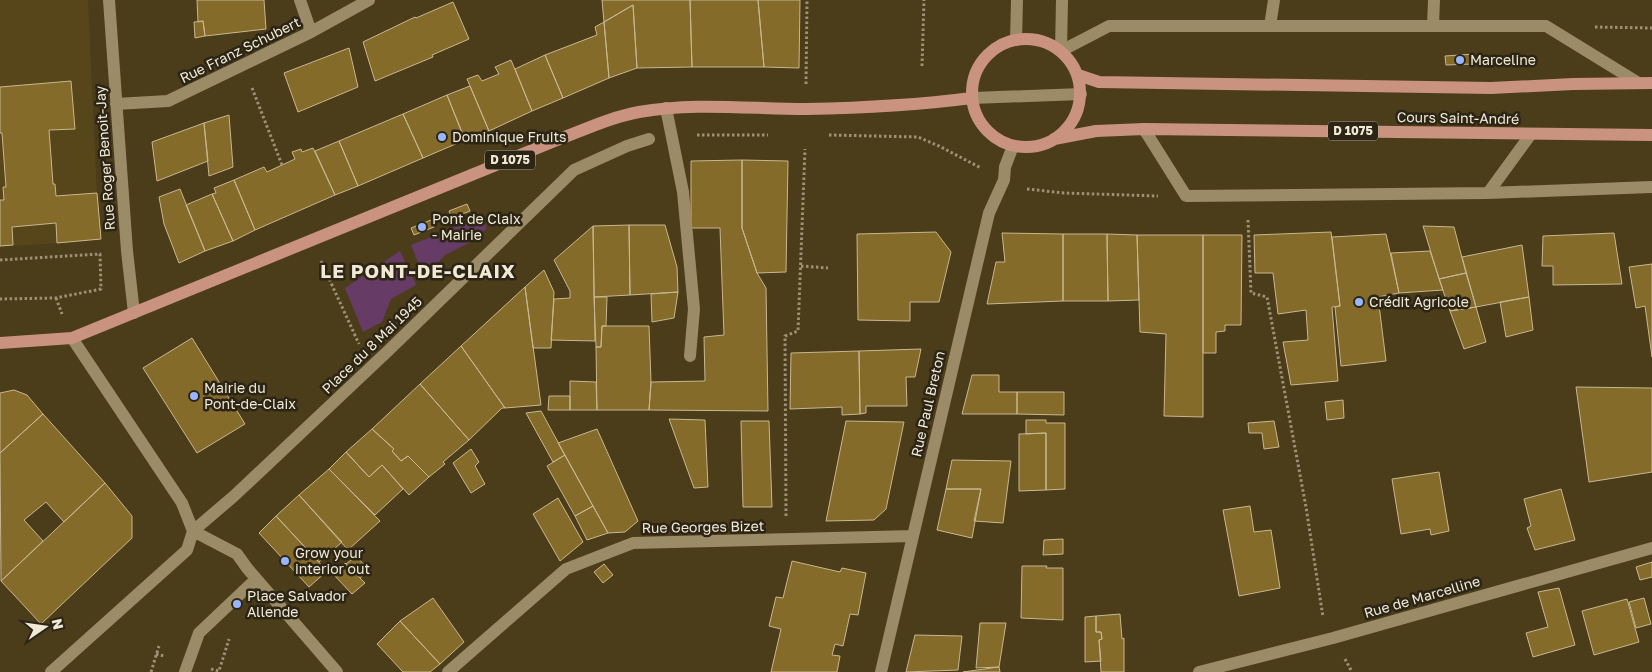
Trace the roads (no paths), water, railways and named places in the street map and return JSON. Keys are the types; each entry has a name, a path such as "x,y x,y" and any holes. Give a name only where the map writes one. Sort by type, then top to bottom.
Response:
{"main road":[{"path":"1013,146 998,140 985,128 977,114 972,98 974,78 983,61 997,47 1016,40 1032,39 1048,43 1061,51 1071,62 1078,75 1081,94 1077,112 1068,128 1054,140"},
{"path":"1078,75 1099,82 1492,88 1652,82"},
{"name":"D 1075","path":"0,343 72,338 602,122 637,112 666,108 852,108 972,98"},
{"name":"Cours Saint-André","path":"1013,146 1035,147 1054,140 1096,131 1144,129 1652,135"}],"street":[{"name":"Rue Roger Benoit-Jay","path":"109,0 127,251 134,313"},
{"path":"300,0 310,32"},
{"name":"Rue Franz Schubert","path":"116,104 168,101 310,32 369,0"},
{"path":"1016,40 1017,0"},
{"path":"1062,0 1061,51 1109,26 1546,26 1637,82"},
{"path":"1270,26 1274,0"},
{"path":"1432,26 1434,0"},
{"path":"972,98 1081,94"},
{"path":"666,108 684,200 694,309 690,356"},
{"path":"1144,129 1186,196 1488,193 1652,187"},
{"path":"1488,193 1531,134"},
{"name":"Place du 8 Mai 1945","path":"193,531 234,496 370,369 574,170 627,146 649,139"},
{"name":"Rue Paul Breton","path":"880,672 989,213 1004,180 1013,146"},
{"path":"51,672 187,550 193,531 182,503 72,338"},
{"path":"193,531 237,554 256,579 337,672"},
{"name":"Rue Georges Bizet","path":"448,672 566,569 633,543 913,536"},
{"name":"Rue de Marcelline","path":"1199,672 1333,638 1652,548"},
{"path":"185,672 199,633 256,579"}],"place":[{"name":"Marceline","path":"1460,60"},
{"name":"Dominique Fruits","path":"442,137"},
{"name":"Pont de Claix - Mairie","path":"422,227"},
{"name":"Crédit Agricole","path":"1359,302"},
{"name":"Mairie du Pont-de-Claix","path":"194,396"},
{"name":"Grow your interior out","path":"285,561"},
{"name":"Place Salvador Allende","path":"237,604"}],"district":[{"name":"LE PONT-DE-CLAIX","path":"418,271"}]}
